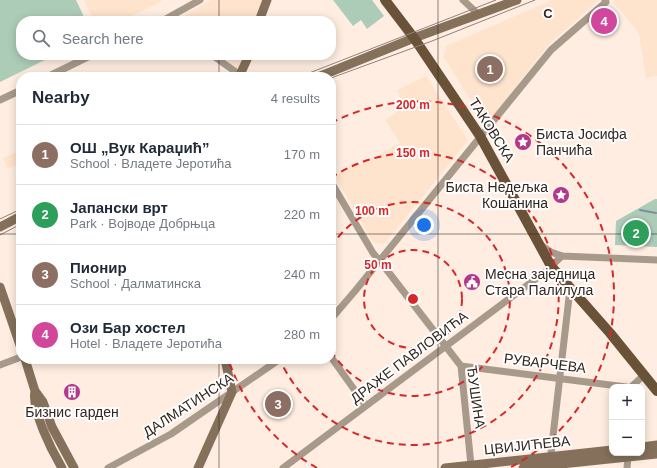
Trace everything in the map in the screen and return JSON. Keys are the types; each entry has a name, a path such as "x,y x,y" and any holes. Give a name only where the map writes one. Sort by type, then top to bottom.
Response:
{"main road":[{"path":"261,16 267,0"},
{"name":"ТАКОВСКА","path":"385,0 414,38 480,136 551,266 610,333 657,391"},
{"path":"330,72 414,38 517,0"},
{"path":"0,227 16,219"},
{"path":"0,287 16,333"},
{"path":"27,364 35,391 43,402 52,427 74,468"},
{"path":"198,468 232,392 226,364"},
{"path":"35,391 34,404 47,439 62,468"},
{"path":"645,447 657,445"},
{"name":"ЦВИЈИЋЕВА","path":"445,468 471,465 550,464 609,451"},
{"name":"ЦВИЈИЋЕВА","path":"523,468 657,454"}],"street":[{"path":"171,16 200,0"},
{"path":"463,0 478,14"},
{"path":"336,313 551,50 606,2 604,0"},
{"path":"57,72 82,60"},
{"path":"219,60 235,72"},
{"path":"0,100 16,92"},
{"name":"ЂУШИНА","path":"336,190 373,253 461,366 471,465"},
{"path":"538,242 548,250 562,256 657,260"},
{"name":"ДРАЖЕ ПАВЛОВИЋА","path":"283,468 446,346 562,256"},
{"path":"550,464 570,289"},
{"path":"0,365 16,359"},
{"name":"ДАЛМАТИНСКА","path":"108,468 171,434 273,364"},
{"path":"336,364 366,406"},
{"name":"РУВАРЧЕВА","path":"461,366 609,385"},
{"path":"634,384 644,375"},
{"path":"627,468 628,457"}],"shaded area":[{"path":"84,0 162,0 159,3 132,16 92,16"},
{"path":"211,0 262,0 257,16 184,16"},
{"path":"553,0 599,0 548,45 494,115 482,118 443,56 446,46"},
{"path":"615,0 657,0 657,76 646,78 639,33 613,2"},
{"path":"225,60 241,60 238,70"},
{"path":"426,76 467,139 467,142 384,244 373,242 336,175 356,163 361,165 400,143 385,120 404,107 397,90"},
{"path":"16,152 16,165 8,169 3,158"}],"green space":[{"path":"0,0 76,0 84,16 16,16 16,60 45,60 20,72 16,72 16,74 0,82"},
{"path":"333,0 372,0 384,16 367,29 361,20 353,26"},
{"path":"657,199 657,247 615,245 616,221"}],"waterway":[{"path":"640,210 656,213"}],"tram line":[{"path":"312,72 496,0"},
{"path":"336,76 432,41 535,0"},
{"path":"0,219 16,211"},
{"path":"0,235 16,227"}],"place":[{"name":"Ози Бар хостел","path":"604,21"},
{"name":"ОШ „Вук Караџић”","path":"490,69"},
{"name":"Биста Јосифа Панчића","path":"523,142"},
{"name":"Биста Недељка Кошанина","path":"561,195"},
{"name":"Јапански врт","path":"636,233"},
{"name":"Месна заједница Стара Палилула","path":"472,282"},
{"name":"Бизнис гарден","path":"72,392"},
{"name":"Пионир","path":"278,404"}]}
